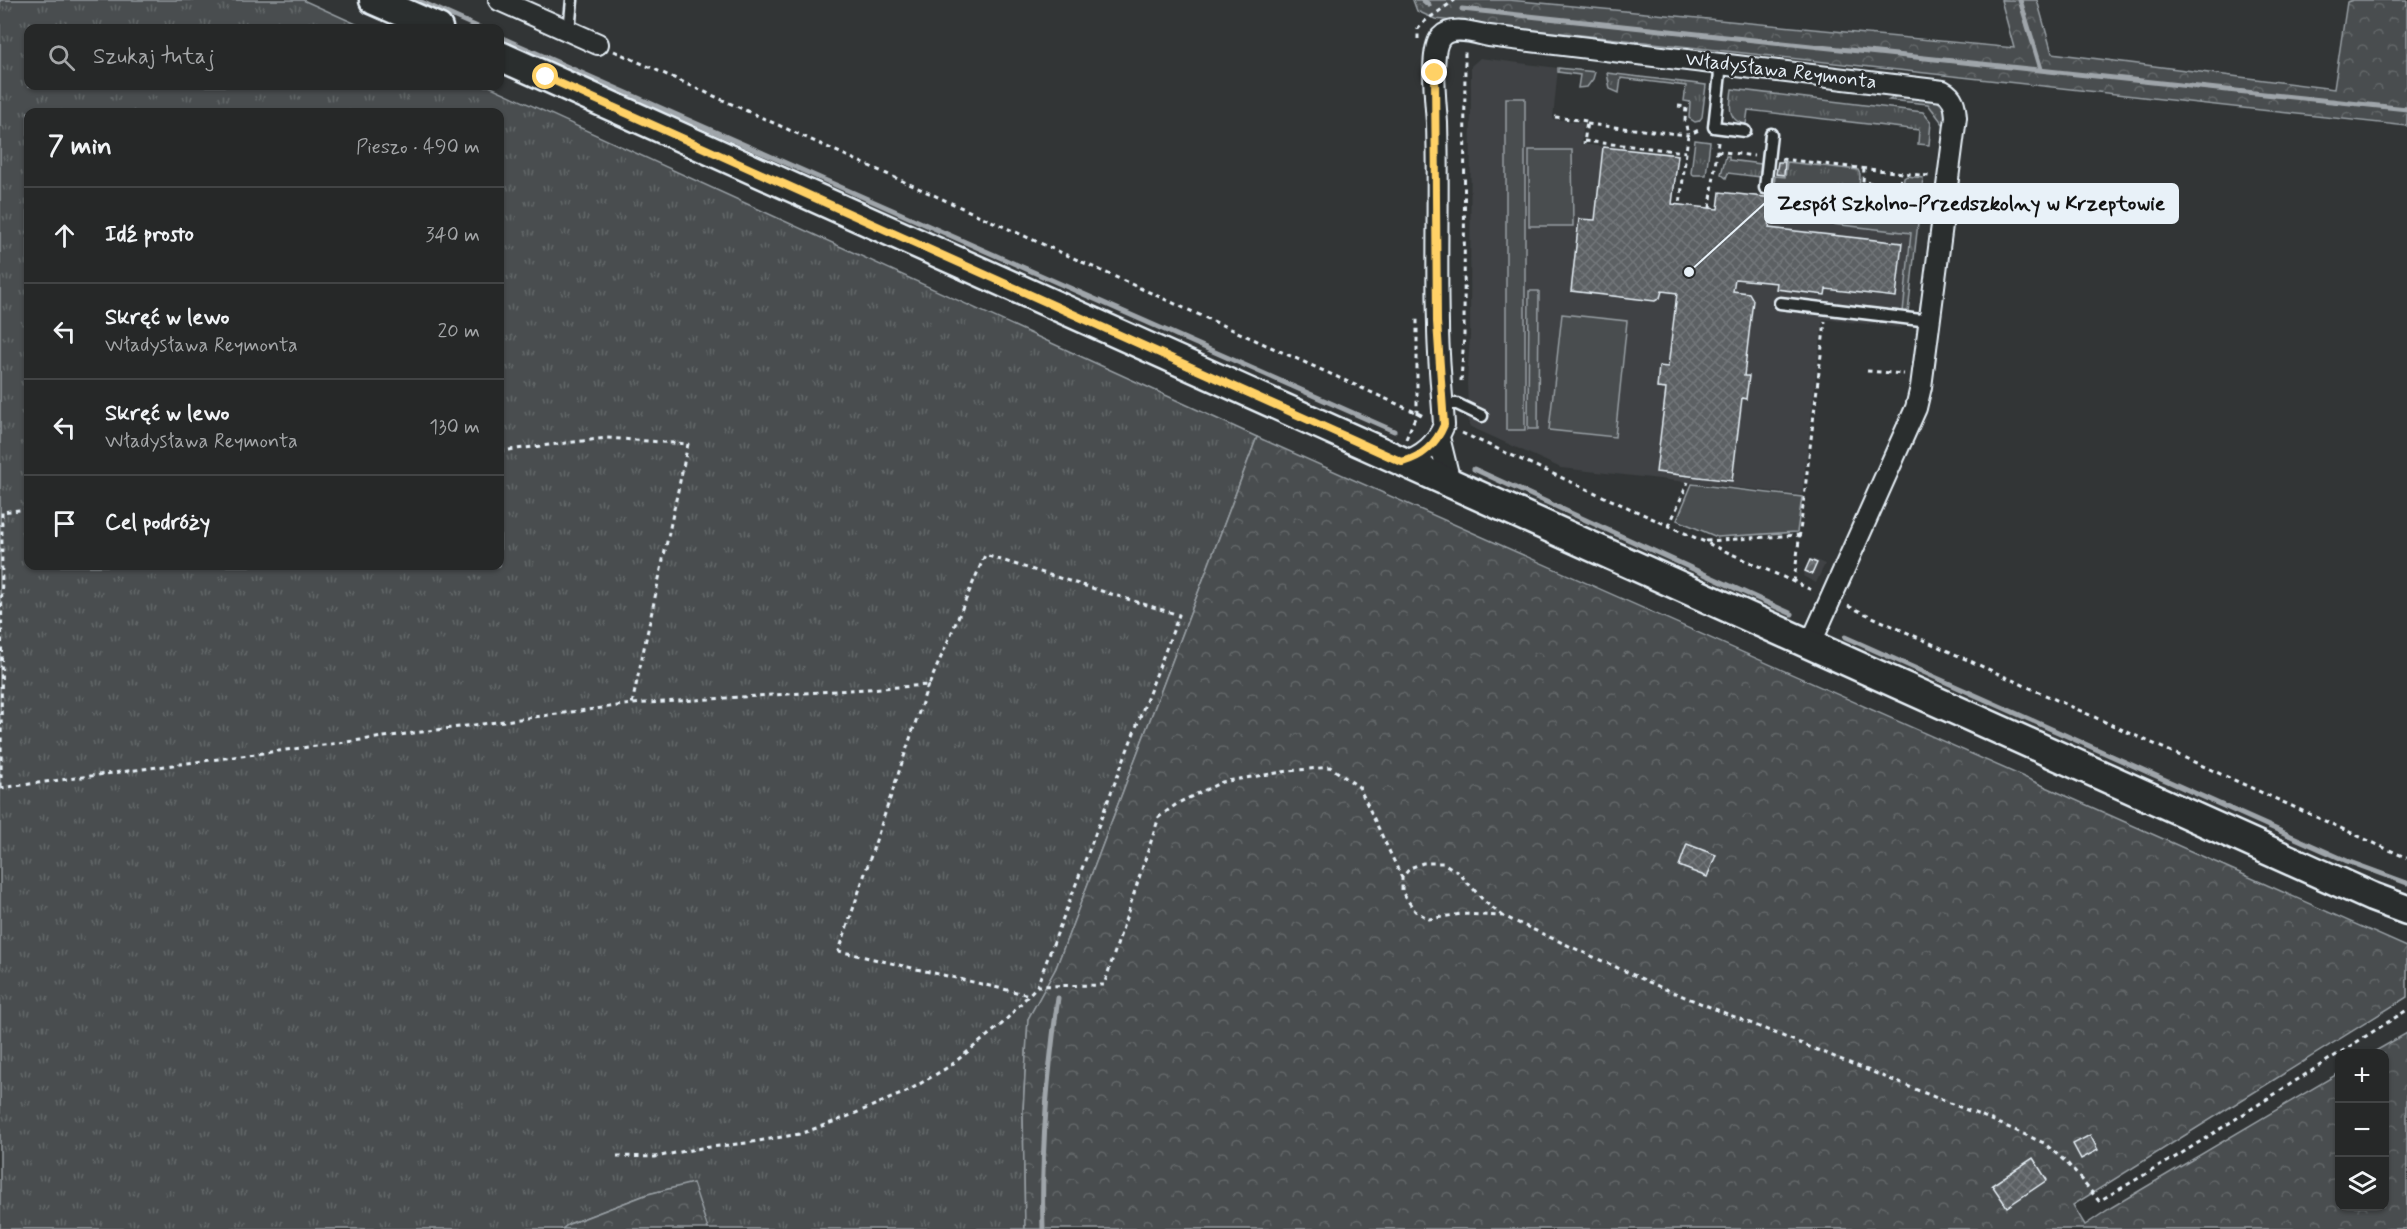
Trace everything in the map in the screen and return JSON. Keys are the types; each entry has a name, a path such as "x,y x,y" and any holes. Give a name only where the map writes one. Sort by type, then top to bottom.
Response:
{"street":[{"path":"374,0 429,24"},
{"path":"499,0 598,44"},
{"name":"Władysława Reymonta","path":"1454,485 1448,474 1447,434 1444,425 1445,410 1437,322 1437,138 1434,55 1440,38 1452,31 1469,31 1489,36 1931,88 1951,95 1956,117 1921,387 1916,408 1810,645"},
{"path":"504,58 2372,897 2407,910"},
{"path":"1402,462 1418,457 1447,434"}],"lane":[{"path":"569,31 572,0"},
{"path":"1721,64 1717,128 1745,131"},
{"path":"1765,188 1771,134"},
{"path":"1780,303 1929,321"},
{"path":"1445,410 1482,416"}],"path":[{"path":"598,44 1445,410 1462,433"},
{"path":"1445,410 1464,335 1464,52"},
{"path":"1678,106 1686,107 1685,120 1688,135 1680,205"},
{"path":"1556,117 1587,121 1587,124 1688,135 1699,129 1717,128 1717,151 1710,208"},
{"path":"1587,124 1584,142 1686,152"},
{"path":"1717,151 1929,176"},
{"path":"1864,168 1863,182 1900,186 1901,173"},
{"path":"1794,582 1825,320"},
{"path":"1867,371 1904,374"},
{"path":"1447,434 1462,433 2407,858"},
{"path":"504,451 607,438 688,444 632,704"},
{"path":"1670,526 1688,482"},
{"path":"24,509 3,512 0,788 632,704 928,685"},
{"path":"1704,541 1799,535"},
{"path":"617,1156 655,1157 701,1148 747,1143 800,1134 844,1119 906,1092 950,1066 1002,1024 1029,995 1037,986 1179,615 985,555 928,685 839,951 1029,995"},
{"path":"1037,986 1104,985 1159,817 1178,803 1222,782 1288,771 1330,767 1359,788 1402,878 1402,892 1415,911 1428,919 1461,914 1503,915"},
{"path":"1402,878 1410,868 1424,863 1443,863 1458,872 1485,902 1503,915 1660,987 1988,1118 2044,1143 2068,1164 2099,1201 2179,1155 2407,1010"}],"shaded area":[{"path":"1480,58 1558,68 1553,119 1584,123 1581,144 1678,155 1673,204 1718,209 1720,192 1773,198 1771,217 1911,233 1901,328 1823,319 1802,495 1561,468 1469,426 1467,383 1470,335 1471,66"},
{"path":"1811,558 1825,564 1816,583 1803,576"}],"green space":[{"path":"0,0 303,0 356,24 24,24 24,90 498,90 1257,437 1056,968 1028,1019 1023,1111 1025,1229 708,1229 692,1184 648,1194 569,1224 562,1229 0,1229"},
{"path":"1413,0 1509,0 2014,48 2001,0 2037,0 2052,53 2334,89 2347,2 2407,0 2407,126 1435,19 1417,11"},
{"path":"1558,68 1595,72 1587,87 1578,88 1580,75 1558,72"},
{"path":"1607,73 1706,85 1702,117 1695,122 1689,118 1690,102 1684,101 1686,86 1621,78 1619,93 1610,89"},
{"path":"1732,89 1923,112 1931,122 1929,145 1918,144 1919,130 1748,110 1746,124 1735,120 1732,116"},
{"path":"1905,92 1934,99 1943,108 1948,124 1943,124 1928,104 1889,100"},
{"path":"1506,98 1525,98 1525,430 1506,430"},
{"path":"1695,140 1710,142 1706,175 1691,173"},
{"path":"1529,150 1572,150 1573,226 1529,226"},
{"path":"1726,156 1729,156 1729,160 1761,164 1760,177 1728,173 1726,178 1721,174"},
{"path":"1787,162 1858,170 1860,174 1859,191 1902,196 1904,178 1907,176 1923,178 1908,312 1903,312 1911,233 1771,217 1775,176 1785,177"},
{"path":"1529,291 1539,291 1538,429 1528,429"},
{"path":"1562,314 1627,321 1615,437 1549,430"},
{"path":"1257,437 2407,947 2407,997 2073,1205 2085,1225 2335,1075 2335,1211 2389,1211 2389,1049 2379,1049 2407,1033 2407,1229 1025,1229 1023,1111 1028,1019 1056,968"},
{"path":"1692,484 1802,497 1797,532 1717,537 1677,520"},
{"path":"693,1183 708,1229 562,1229 569,1224 648,1194"}],"building":[{"path":"1603,147 1678,155 1672,204 1718,209 1720,192 1773,198 1769,228 1902,243 1896,297 1826,289 1825,295 1776,289 1777,283 1735,279 1733,291 1749,293 1753,300 1744,376 1749,376 1746,399 1742,398 1732,481 1656,472 1666,389 1657,388 1659,366 1668,367 1677,293 1662,291 1660,298 1655,301 1571,291 1579,219 1595,220"},
{"path":"1778,162 1785,162 1784,175 1776,174"},
{"path":"1810,560 1817,563 1812,574 1805,571"},
{"path":"1687,844 1716,855 1707,877 1679,866"},
{"path":"2090,1135 2098,1150 2081,1159 2073,1144"},
{"path":"2033,1158 2047,1180 2007,1207 1992,1185"}],"waterway":[{"path":"417,0 471,24"},
{"path":"1423,0 1429,5"},
{"path":"2020,0 2041,69"},
{"path":"1462,9 2407,109"},
{"path":"504,39 1394,431"},
{"path":"1474,469 1792,614"},
{"path":"1845,637 2347,861 2407,883"},
{"path":"1043,1229 1046,1113 1058,998"}],"place":[{"name":"Zespół Szkolno-Przedszkolny w Krzeptowie","path":"1689,272"}],"route":[{"path":"546,77 1402,462 1423,453 1439,437 1444,425 1437,322 1435,73"}]}
